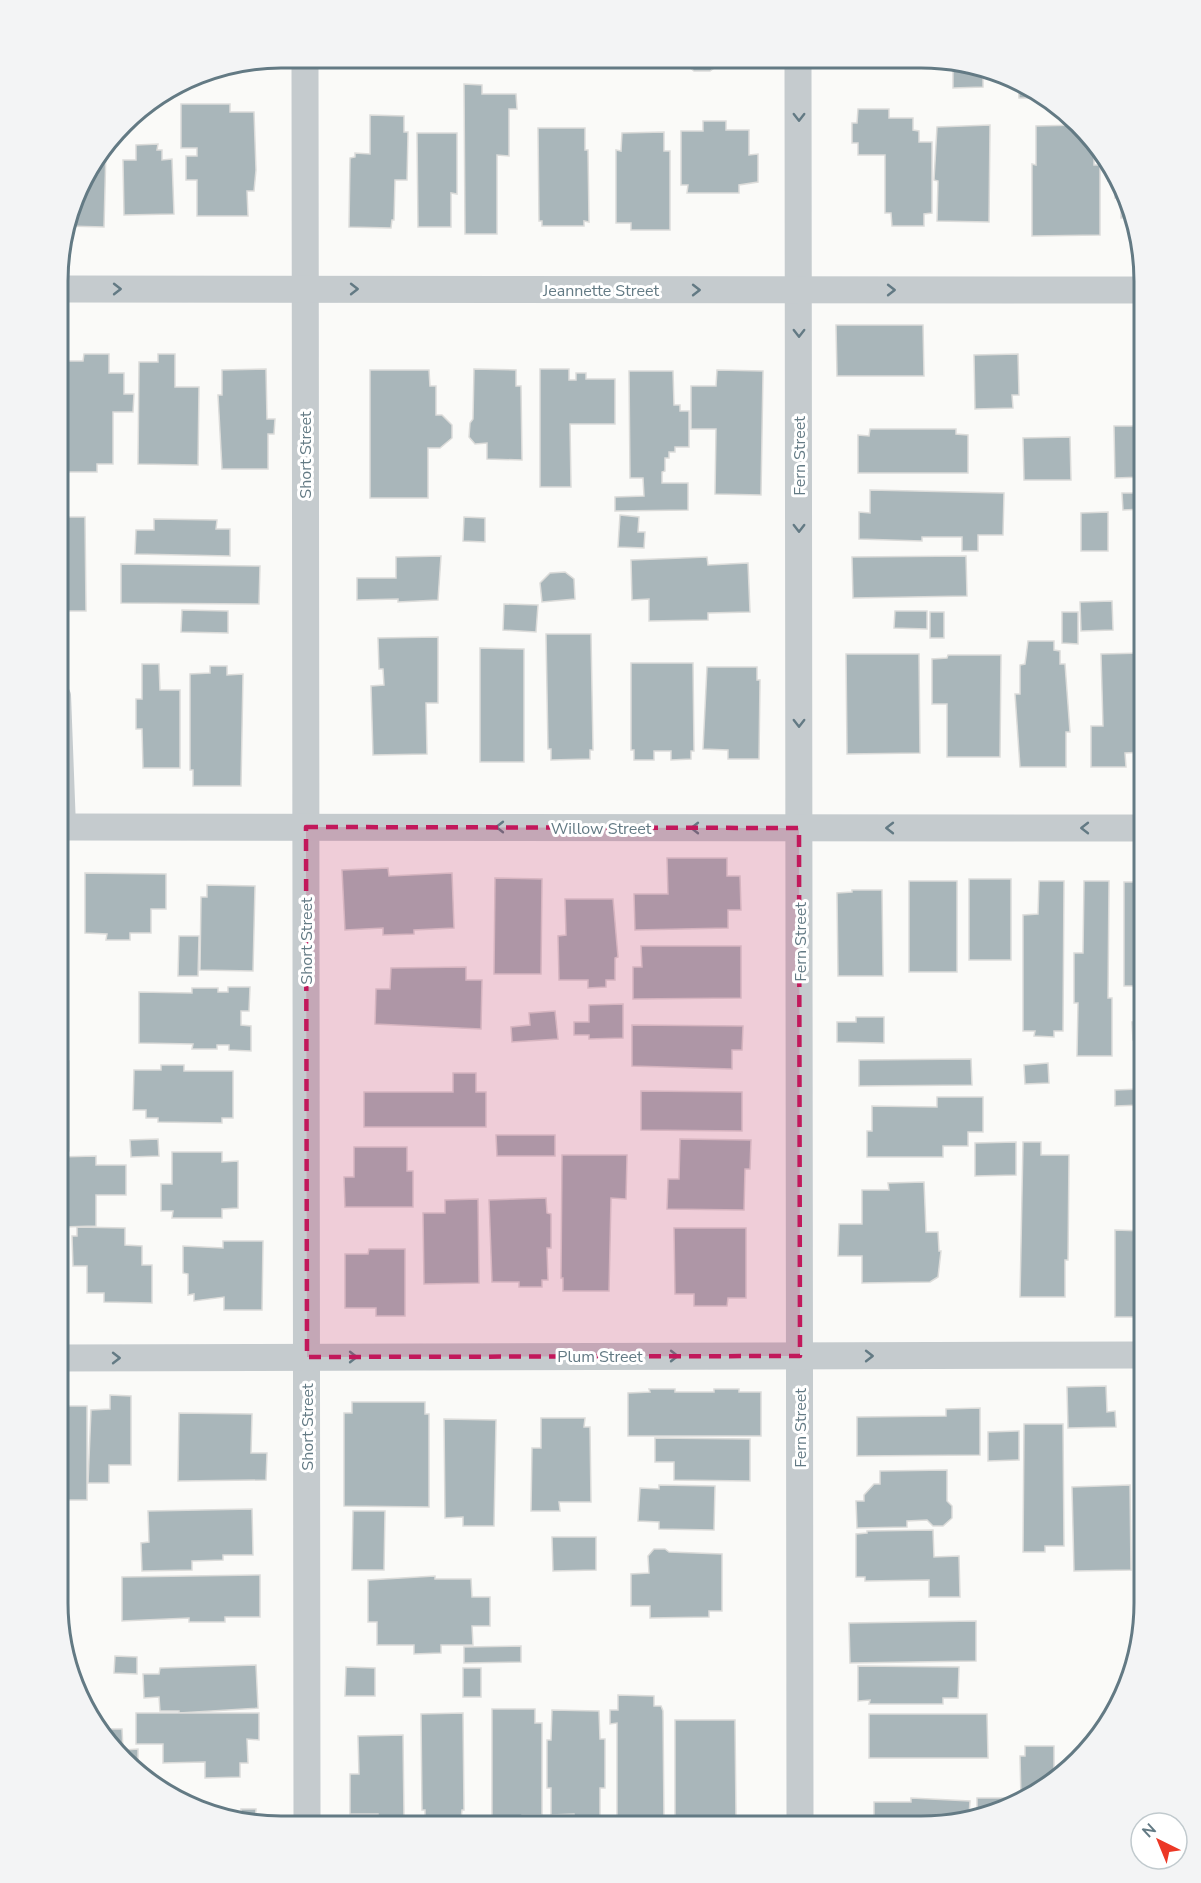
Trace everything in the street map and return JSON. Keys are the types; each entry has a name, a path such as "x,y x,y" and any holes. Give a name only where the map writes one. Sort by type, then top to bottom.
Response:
{"street":[{"name":"Short Street","path":"305,68 307,1815"},
{"name":"Fern Street","path":"798,68 800,1815"},
{"name":"Jeannette Street","path":"68,289 1134,290"},
{"name":"Willow Street","path":"68,827 1134,828"},
{"name":"Plum Street","path":"68,1358 1134,1355"}],"highlighted area":[{"path":"306,827 799,828 800,1356 307,1357"}],"building":[{"path":"690,68 714,68 710,71 694,71"},
{"path":"953,71 983,77 983,87 953,88"},
{"path":"464,84 482,85 482,94 516,94 517,109 509,109 509,156 497,155 497,234 465,234"},
{"path":"1019,91 1030,98 1019,98"},
{"path":"181,104 230,104 230,112 254,112 256,170 254,191 247,191 248,216 197,216 197,180 186,180 186,156 197,156 197,148 181,148"},
{"path":"858,109 889,109 889,118 913,118 913,130 919,131 919,142 932,142 932,213 924,214 924,226 892,226 891,213 885,213 885,155 858,155 858,143 852,143 852,123 857,123"},
{"path":"370,115 404,116 404,132 408,132 407,180 395,180 394,220 392,220 391,228 349,227 350,158 355,157 355,153 370,154"},
{"path":"703,121 726,121 726,130 749,130 749,155 758,154 758,182 739,185 739,193 687,193 688,185 681,185 681,131 703,131"},
{"path":"990,125 989,222 937,221 938,181 934,180 937,127"},
{"path":"1066,125 1094,157 1094,165 1100,165 1100,235 1032,236 1032,164 1036,165 1036,126"},
{"path":"538,128 585,128 585,150 588,150 589,222 584,221 584,226 542,226 542,221 539,221"},
{"path":"664,132 664,151 670,151 670,230 631,230 631,223 616,223 616,150 621,151 622,133"},
{"path":"417,133 457,133 457,194 451,193 451,227 418,227"},
{"path":"158,144 157,150 162,150 162,160 172,159 174,214 124,215 123,160 136,160 136,145"},
{"path":"106,159 104,227 75,226 89,186"},
{"path":"836,325 923,325 924,376 837,376"},
{"path":"84,354 109,354 109,373 124,373 124,394 134,394 133,412 113,412 113,464 97,464 97,472 68,472 68,361 83,361"},
{"path":"158,354 175,354 175,387 199,387 198,465 138,464 139,362 158,362"},
{"path":"1018,354 1019,395 1012,395 1013,408 975,409 974,355"},
{"path":"266,369 267,419 275,419 274,434 268,434 268,469 222,469 218,395 222,395 222,370"},
{"path":"474,369 516,370 516,386 521,386 522,460 487,459 487,443 475,444 469,437 470,423 473,419"},
{"path":"540,369 569,369 569,380 576,380 576,373 586,373 586,379 615,379 615,424 570,424 571,487 540,487"},
{"path":"370,370 429,370 430,386 436,386 436,415 442,415 452,425 452,438 440,448 428,448 428,498 370,498"},
{"path":"717,370 763,371 761,495 715,494 716,429 691,429 691,386 716,386"},
{"path":"629,371 673,371 674,405 680,405 680,411 689,411 689,447 675,447 675,452 669,452 669,458 665,458 662,483 688,483 688,510 615,511 615,497 644,496 643,478 630,478"},
{"path":"1114,426 1134,426 1134,477 1115,478"},
{"path":"870,429 956,429 956,434 968,435 968,473 858,473 858,435 869,436"},
{"path":"1070,437 1071,480 1024,480 1023,438"},
{"path":"870,490 1004,493 1003,535 978,535 978,551 962,551 962,537 922,537 922,541 859,539 859,512 870,513"},
{"path":"1122,493 1134,493 1134,509 1123,510"},
{"path":"1108,512 1108,551 1081,551 1081,513"},
{"path":"620,515 639,517 638,532 645,532 644,548 618,547"},
{"path":"68,517 85,517 86,611 68,611"},
{"path":"464,517 485,518 485,542 463,541"},
{"path":"154,519 217,520 216,529 230,529 230,556 135,554 136,530 154,530"},
{"path":"441,556 438,600 398,602 398,599 357,600 357,578 396,578 396,557"},
{"path":"966,556 967,596 853,598 852,557"},
{"path":"707,557 708,565 748,563 750,612 708,613 708,620 649,621 649,599 632,600 631,560"},
{"path":"121,564 260,566 259,604 121,603"},
{"path":"565,572 574,579 575,599 542,602 540,583 550,573"},
{"path":"1112,601 1113,630 1081,631 1080,602"},
{"path":"504,604 538,605 536,632 503,630"},
{"path":"182,610 228,611 228,633 181,632"},
{"path":"895,611 927,611 927,629 894,628"},
{"path":"930,612 944,612 944,638 930,638"},
{"path":"1062,612 1078,612 1078,644 1062,643"},
{"path":"546,634 591,634 593,750 590,750 590,759 551,760 551,749 548,749"},
{"path":"438,637 438,703 426,703 427,754 373,755 371,686 384,685 383,669 379,669 378,638"},
{"path":"1028,641 1054,641 1054,650 1060,651 1060,664 1065,664 1070,732 1066,732 1066,767 1020,767 1015,694 1020,694 1020,665 1025,664"},
{"path":"480,648 524,649 524,762 480,762"},
{"path":"1134,653 1134,753 1125,753 1126,767 1091,767 1091,726 1103,726 1101,654"},
{"path":"846,654 919,654 920,753 847,754"},
{"path":"948,655 1001,655 1000,757 947,757 947,704 932,704 932,659 947,658"},
{"path":"631,663 693,663 694,751 691,751 691,759 671,760 671,751 654,751 654,760 634,760 634,750 631,750"},
{"path":"142,664 159,664 160,690 180,690 180,768 143,768 142,729 136,729 136,699 142,699"},
{"path":"210,666 227,666 227,675 243,674 241,786 193,786 193,770 190,770 190,674 210,673"},
{"path":"707,667 757,667 757,680 760,680 759,759 728,759 728,750 703,749"},
{"path":"667,858 727,858 727,876 740,876 741,910 728,910 728,928 635,930 634,894 668,894"},
{"path":"388,868 389,876 452,873 454,928 414,930 414,934 383,935 383,928 345,930 342,870"},
{"path":"85,873 166,874 166,909 151,909 151,933 130,933 130,940 106,940 107,934 85,933"},
{"path":"495,878 542,879 541,974 494,974"},
{"path":"969,879 1011,879 1011,960 969,960"},
{"path":"909,881 957,881 957,972 909,972"},
{"path":"1039,881 1064,881 1063,1031 1054,1031 1054,1037 1034,1036 1035,1031 1023,1031 1023,915 1038,914"},
{"path":"1084,881 1109,881 1108,998 1112,998 1112,1056 1077,1056 1078,1003 1074,1003 1074,953 1083,953"},
{"path":"1124,882 1134,882 1134,986 1124,986"},
{"path":"207,885 255,886 253,971 200,970 201,897 207,897"},
{"path":"852,890 882,890 883,976 838,976 837,893 852,892"},
{"path":"565,899 613,899 618,957 615,958 615,980 606,980 606,987 588,988 588,980 559,980 558,936 566,935"},
{"path":"179,936 199,936 198,976 178,976"},
{"path":"641,946 741,946 741,998 633,999 633,967 642,967"},
{"path":"466,967 466,980 482,980 481,1029 375,1024 376,989 390,989 391,968"},
{"path":"228,987 250,987 249,1011 241,1011 241,1025 251,1026 251,1051 229,1050 229,1045 217,1045 217,1049 192,1049 193,1044 139,1043 139,992 192,993 192,988 218,988 218,992 228,992"},
{"path":"623,1004 623,1038 589,1039 589,1035 574,1035 574,1022 589,1022 589,1005"},
{"path":"555,1011 558,1039 512,1042 511,1027 530,1025 529,1013"},
{"path":"856,1017 884,1017 884,1043 837,1042 837,1022 856,1022"},
{"path":"1132,1022 1134,1022 1134,1040"},
{"path":"632,1025 743,1026 742,1050 732,1050 732,1069 632,1066"},
{"path":"971,1059 972,1085 859,1086 859,1060"},
{"path":"68,1061 69,1061 68,1151"},
{"path":"1048,1063 1049,1083 1025,1084 1024,1065"},
{"path":"161,1065 184,1065 184,1071 233,1071 233,1118 222,1118 222,1123 158,1122 158,1118 146,1118 146,1110 133,1110 134,1070 161,1070"},
{"path":"453,1073 476,1073 476,1092 486,1092 486,1127 364,1127 364,1092 453,1092"},
{"path":"1134,1089 1134,1105 1115,1106 1115,1090"},
{"path":"641,1091 742,1092 742,1131 641,1130"},
{"path":"937,1097 983,1097 983,1132 968,1132 968,1146 943,1146 943,1157 867,1157 867,1131 872,1131 872,1106 937,1107"},
{"path":"496,1135 555,1135 555,1156 497,1156"},
{"path":"158,1139 159,1156 131,1157 130,1140"},
{"path":"680,1139 751,1140 750,1169 745,1169 744,1210 667,1209 668,1179 679,1179"},
{"path":"1016,1142 1016,1175 975,1176 975,1143"},
{"path":"1023,1142 1041,1142 1041,1155 1069,1155 1068,1260 1065,1260 1065,1297 1020,1297"},
{"path":"354,1147 407,1147 407,1171 413,1171 413,1207 345,1207 344,1177 354,1177"},
{"path":"172,1152 222,1152 222,1162 238,1161 238,1208 222,1209 222,1218 172,1218 173,1211 161,1211 161,1184 172,1184"},
{"path":"562,1155 627,1155 626,1199 611,1198 609,1291 563,1291 563,1278 561,1278"},
{"path":"96,1156 96,1165 126,1165 126,1195 96,1195 96,1226 68,1227 68,1157"},
{"path":"924,1182 926,1232 938,1232 939,1251 941,1251 938,1277 930,1282 862,1283 862,1256 838,1256 839,1224 862,1224 862,1190 889,1190 888,1183"},
{"path":"546,1198 547,1213 551,1214 551,1248 547,1248 548,1280 542,1280 542,1287 519,1287 519,1282 492,1282 489,1200"},
{"path":"478,1199 479,1283 424,1284 423,1213 445,1213 445,1200"},
{"path":"77,1227 125,1228 125,1245 142,1246 142,1265 152,1265 152,1303 104,1302 104,1293 87,1293 87,1266 73,1266 72,1236 77,1236"},
{"path":"674,1228 746,1228 746,1298 728,1298 727,1306 694,1306 694,1294 675,1294"},
{"path":"1115,1230 1134,1231 1134,1317 1115,1317"},
{"path":"223,1241 263,1241 262,1310 224,1310 224,1297 194,1301 194,1294 188,1295 188,1274 183,1273 183,1246 223,1248"},
{"path":"369,1249 405,1249 405,1316 376,1316 376,1308 345,1308 345,1254 368,1254"},
{"path":"1106,1386 1107,1412 1115,1411 1116,1427 1068,1428 1067,1387"},
{"path":"649,1389 714,1392 714,1389 739,1389 739,1392 761,1392 761,1436 628,1436 628,1393 650,1392"},
{"path":"110,1395 131,1396 131,1465 109,1465 109,1483 88,1483 91,1410 110,1409"},
{"path":"352,1402 425,1402 425,1414 429,1414 429,1507 344,1506 344,1413 352,1413"},
{"path":"68,1406 87,1406 87,1500 68,1500"},
{"path":"980,1408 980,1455 857,1456 857,1417 946,1416 946,1409"},
{"path":"179,1413 252,1414 251,1453 267,1453 266,1480 178,1481"},
{"path":"541,1418 585,1418 584,1427 590,1427 591,1502 559,1502 560,1511 531,1511 532,1448 541,1448"},
{"path":"444,1419 496,1420 494,1526 463,1526 463,1517 445,1518"},
{"path":"1024,1424 1063,1424 1064,1546 1045,1546 1045,1552 1023,1552"},
{"path":"1019,1431 1019,1460 988,1461 988,1432"},
{"path":"655,1438 750,1439 750,1481 674,1480 674,1462 655,1462"},
{"path":"947,1470 947,1501 952,1506 952,1518 943,1526 933,1526 927,1520 907,1521 907,1527 857,1528 856,1501 864,1501 864,1495 874,1484 880,1484 880,1471"},
{"path":"659,1485 715,1486 714,1530 659,1529 659,1522 638,1521 640,1488 659,1489"},
{"path":"1130,1485 1131,1570 1074,1571 1072,1487"},
{"path":"252,1509 253,1555 223,1555 223,1560 192,1561 192,1570 142,1571 141,1543 149,1542 148,1511"},
{"path":"353,1511 385,1511 384,1570 352,1570"},
{"path":"933,1530 934,1557 959,1556 960,1597 929,1597 929,1580 865,1581 865,1577 856,1577 856,1534 867,1533 867,1531"},
{"path":"552,1537 596,1537 596,1570 553,1571"},
{"path":"654,1549 665,1549 669,1552 722,1554 722,1611 709,1611 709,1617 650,1618 650,1606 631,1606 631,1574 649,1573 648,1556"},
{"path":"260,1575 260,1617 225,1617 225,1622 189,1622 189,1618 122,1621 122,1577"},
{"path":"435,1576 435,1579 471,1579 472,1597 490,1597 490,1626 472,1626 473,1645 441,1645 441,1653 414,1654 414,1645 377,1645 377,1622 368,1622 368,1580"},
{"path":"976,1621 976,1661 850,1663 849,1623"},
{"path":"521,1646 521,1662 464,1663 464,1647"},
{"path":"115,1656 137,1657 137,1674 114,1673"},
{"path":"256,1665 258,1708 179,1713 179,1711 160,1711 159,1697 144,1698 143,1674 159,1674 160,1668"},
{"path":"858,1666 959,1667 958,1698 943,1698 943,1704 869,1704 870,1700 858,1701"},
{"path":"346,1667 375,1668 375,1696 345,1696"},
{"path":"463,1668 481,1668 481,1697 463,1697"},
{"path":"618,1695 654,1696 654,1706 661,1706 663,1711 664,1815 617,1815 617,1723 610,1724 610,1710 618,1710"},
{"path":"492,1709 535,1709 535,1723 542,1723 542,1815 492,1815"},
{"path":"552,1710 599,1711 600,1739 605,1739 605,1788 600,1788 600,1815 551,1815 551,1788 547,1788 547,1740 551,1740"},
{"path":"136,1713 259,1713 259,1740 247,1739 248,1763 240,1763 240,1777 205,1778 205,1762 163,1763 163,1744 136,1744"},
{"path":"463,1713 464,1810 461,1815 425,1815 425,1810 422,1810 421,1714"},
{"path":"869,1714 987,1714 988,1758 869,1758"},
{"path":"675,1720 735,1720 736,1815 675,1815"},
{"path":"110,1729 122,1729 123,1746"},
{"path":"403,1735 404,1815 350,1814 350,1774 359,1774 358,1736"},
{"path":"1025,1746 1054,1746 1054,1768 1021,1791 1020,1756 1025,1756"},
{"path":"138,1749 138,1761 127,1750"},
{"path":"911,1798 970,1801 969,1809 948,1814 874,1815 874,1802 911,1802"},
{"path":"977,1798 1005,1798 989,1804 977,1807"},
{"path":"241,1809 256,1809 256,1814 241,1811"}]}
